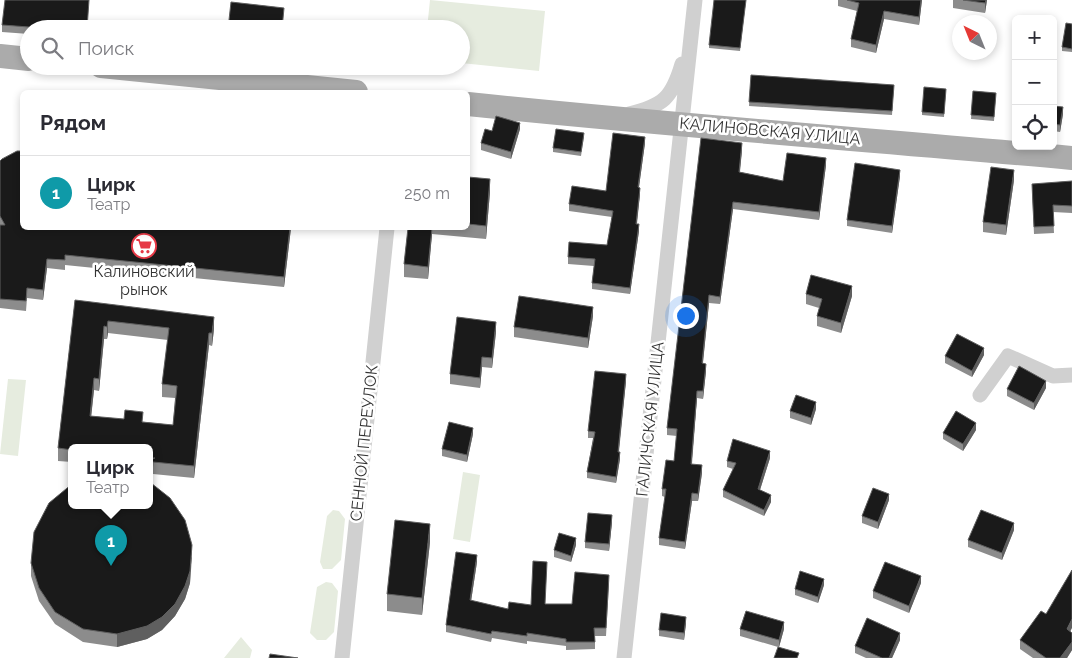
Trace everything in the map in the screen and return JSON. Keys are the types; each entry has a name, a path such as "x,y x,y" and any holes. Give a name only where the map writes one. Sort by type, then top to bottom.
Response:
{"main road":[{"path":"0,56 20,58"},
{"path":"189,75 336,90"},
{"name":"КАЛИНОВСКАЯ УЛИЦА","path":"470,104 607,119 682,123 1072,158"}],"street":[{"name":"ГАЛИЧСКАЯ УЛИЦА","path":"624,658 695,0"},
{"path":"607,119 654,108 666,98 677,80 690,39"},
{"name":"СЕННОЙ ПЕРЕУЛОК","path":"342,658 387,230"},
{"path":"980,395 1008,356 1053,376 1072,375"}],"shaded area":[{"path":"430,0 545,11 539,71 470,64 470,20 428,20"},
{"path":"8,379 26,380 18,456 0,454"},
{"path":"463,472 480,475 470,542 453,539"},
{"path":"333,510 339,511 345,519 341,560 332,569 323,569 320,562 327,516"},
{"path":"326,582 332,583 338,591 334,632 326,640 317,640 310,633 317,587"},
{"path":"241,637 252,650 250,658 224,658"}],"building":[{"path":"5,0 89,0 88,20 20,20 20,26 2,25"},
{"path":"714,0 746,0 740,48 709,45"},
{"path":"847,0 921,0 919,17 884,11 876,45 851,39 859,3"},
{"path":"963,0 986,0 985,3"},
{"path":"231,2 284,8 283,20 229,20"},
{"path":"1066,23 1072,24 1072,49 1062,47"},
{"path":"751,75 894,85 892,111 749,102"},
{"path":"924,87 946,89 944,114 922,112"},
{"path":"973,91 996,93 994,117 971,115"},
{"path":"1057,106 1063,107 1060,125 1057,125"},
{"path":"496,116 520,123 511,152 481,143 485,129 492,131"},
{"path":"556,129 584,133 581,152 553,148"},
{"path":"613,133 645,137 638,187 640,188 636,224 639,224 630,288 592,283 595,259 568,257 569,242 607,245 613,211 569,204 572,186 606,191"},
{"path":"701,138 742,143 739,172 783,181 787,153 826,158 819,212 733,202 720,297 709,295 702,363 706,364 703,391 697,391 691,464 702,465 698,494 692,493 685,542 659,538 666,489 662,489 666,460 674,461 677,429 667,428"},
{"name":"Калиновский рынок","path":"20,151 20,230 290,230 284,277 65,255 65,260 47,259 43,290 27,288 26,301 0,299 0,225 5,225 0,216 0,161"},
{"path":"855,163 900,170 892,226 847,220"},
{"path":"991,167 1014,170 1006,225 983,222"},
{"path":"470,177 490,179 486,226 470,224"},
{"path":"1072,181 1072,206 1053,205 1054,226 1034,227 1032,184"},
{"path":"408,230 432,230 428,267 404,264"},
{"path":"811,275 852,286 841,323 817,316 822,299 806,294"},
{"path":"519,296 593,307 588,338 514,327"},
{"path":"75,300 214,317 212,333 209,333 194,466 153,462 155,458 153,458 153,444 68,444 68,449 58,448","holes":["108,321 169,328 162,384 177,386 173,425 142,422 143,412 125,410 124,419 90,416 94,378 99,379 104,326 107,327"]},
{"path":"457,317 496,322 492,358 482,357 480,378 450,374"},
{"path":"957,334 984,348 972,371 945,356"},
{"path":"1019,366 1046,381 1034,403 1007,389"},
{"path":"595,371 626,374 618,452 620,452 616,477 587,472 595,432 588,431"},
{"path":"796,395 816,402 811,418 790,411"},
{"path":"956,411 976,423 963,444 943,433"},
{"path":"449,422 473,428 467,455 442,449"},
{"path":"733,439 770,451 758,489 771,495 764,510 723,490 736,463 727,461"},
{"path":"153,485 170,498 185,520 192,545 190,571 185,586 175,604 162,617 147,626 117,634 83,629 55,612 39,588 31,563 34,532 49,503 68,487 68,509 153,509"},
{"path":"873,488 889,494 878,522 862,516"},
{"path":"981,510 1014,523 1002,553 968,540"},
{"path":"588,513 612,515 609,544 585,542"},
{"path":"395,520 430,524 422,598 387,594"},
{"path":"559,533 576,538 571,556 554,550"},
{"path":"456,552 477,555 470,600 508,609 509,602 531,605 533,561 547,562 545,604 572,604 575,572 609,575 606,628 594,628 595,642 566,642 566,639 527,633 527,636 492,631 491,634 446,625"},
{"path":"885,562 921,576 909,606 873,591"},
{"path":"1072,570 1072,619 1067,629 1072,633 1072,642 1060,658 1046,658 1020,640 1041,611 1046,614"},
{"path":"800,571 824,579 818,597 795,589"},
{"path":"746,611 784,622 779,640 740,629"},
{"path":"661,613 686,617 684,633 659,630"},
{"path":"867,618 900,633 889,658 882,658 855,646"},
{"path":"778,647 799,653 797,658 774,658"},
{"path":"270,654 298,658 269,658"}],"place":[{"name":"Калиновский рынок","path":"144,246"},
{"name":"Цирк","path":"111,566"}]}
